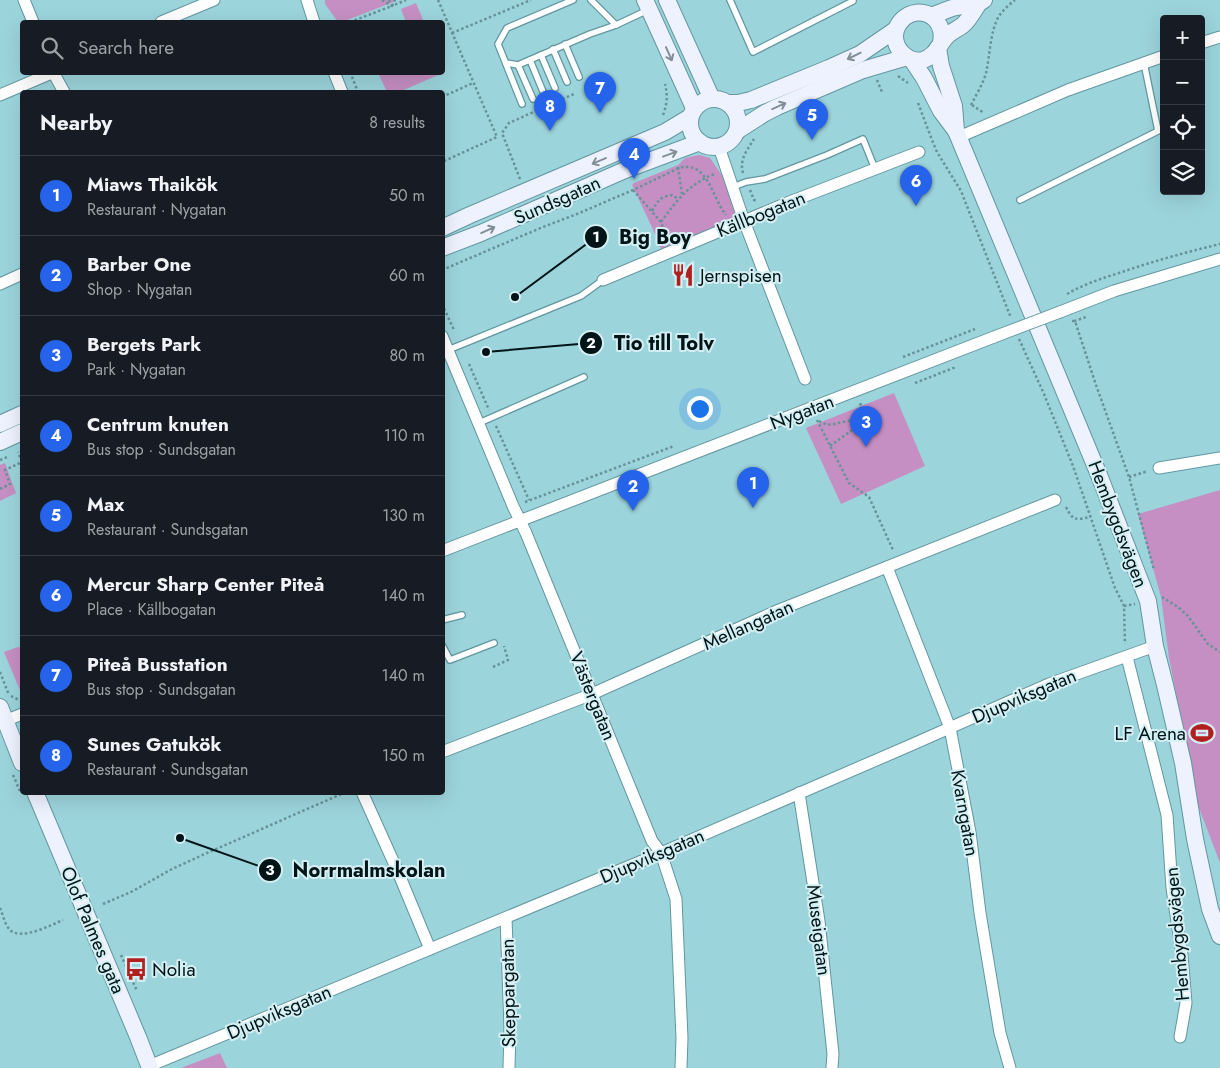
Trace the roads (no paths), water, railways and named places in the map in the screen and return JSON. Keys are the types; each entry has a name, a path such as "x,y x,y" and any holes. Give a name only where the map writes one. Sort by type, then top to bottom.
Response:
{"main road":[{"path":"668,1 720,101 735,111 738,125 737,131"},
{"name":"Sundsgatan","path":"445,227 665,132 692,113 705,101 738,103 751,100 860,54 895,30 898,23 906,16 920,12 931,16 952,8 981,2"},
{"name":"Sundsgatan","path":"719,147 730,140 737,131 765,113 863,70 909,58 924,60 935,53 948,35 963,25 981,2"},
{"path":"647,5 692,113 690,122 692,133 695,138 706,146 719,147"},
{"path":"931,16 942,30 940,45"},
{"path":"895,30 895,42 901,52 909,58"},
{"name":"Hembygdsvägen","path":"940,45 941,66 954,106 957,134"},
{"name":"Hembygdsvägen","path":"909,58 924,78 941,111 957,134 1099,475 1148,601 1155,646 1183,764 1195,839 1210,908 1220,936"},
{"name":"Sundsgatan","path":"445,247 625,170 700,142"},
{"path":"0,424 20,415"},
{"path":"0,442 20,433"},
{"path":"4,711 20,758"},
{"name":"Olof Palmes gata","path":"36,795 150,1067"}],"street":[{"path":"24,0 32,20"},
{"path":"167,20 214,0"},
{"path":"307,0 314,20"},
{"path":"647,5 668,1"},
{"path":"1205,42 1220,37"},
{"path":"957,134 1068,90 1160,57"},
{"path":"0,95 48,75"},
{"path":"54,75 63,90"},
{"path":"335,75 341,90"},
{"path":"719,147 744,221 805,379"},
{"name":"Källbogatan","path":"603,280 774,208 919,152"},
{"name":"Nygatan","path":"445,550 994,337 1063,316 1114,291 1220,259"},
{"path":"0,284 20,275"},
{"name":"Västergatan","path":"445,343 521,521 652,841 661,853 676,899 682,1038 681,1068"},
{"path":"1159,468 1220,458"},
{"name":"Mellangatan","path":"445,751 592,694 779,610 1054,500"},
{"name":"Kvarngatan","path":"886,567 950,728 970,832 980,913 1000,1033 1010,1068"},
{"name":"Djupviksgatan","path":"150,1067 661,853 1049,684 1155,646"},
{"name":"Hembygdsvägen","path":"1127,657 1167,815 1172,888 1182,955 1186,1003 1180,1037"},
{"path":"4,711 20,714"},
{"name":"Museigatan","path":"799,793 819,921 833,1054 832,1068"},
{"path":"363,795 430,949"},
{"name":"Skeppargatan","path":"506,918 510,1028 509,1068"}],"lane":[{"path":"522,104 498,44 507,28 572,0"},
{"path":"591,0 616,25"},
{"path":"730,0 753,52 853,0"},
{"path":"506,63 518,64 530,60 565,44 616,25 647,5"},
{"path":"565,44 579,77"},
{"path":"553,49 568,82"},
{"path":"541,55 555,88"},
{"path":"530,60 544,94"},
{"path":"1020,200 1158,131 1144,63"},
{"path":"518,64 533,99"},
{"path":"732,187 746,182 765,180 863,139 875,169"},
{"path":"448,350 580,296 603,280"},
{"path":"479,423 584,377"},
{"path":"445,619 462,614"},
{"path":"445,651 450,660 494,643"}],"place":[{"name":"Piteå Busstation","path":"600,113"},
{"name":"Sunes Gatukök","path":"550,131"},
{"name":"Max","path":"812,140"},
{"name":"Centrum knuten","path":"634,179"},
{"name":"Mercur Sharp Center Piteå","path":"916,206"},
{"name":"Jernspisen","path":"683,275"},
{"name":"Big Boy","path":"515,297"},
{"name":"Tio till Tolv","path":"486,352"},
{"name":"Bergets Park","path":"866,447"},
{"name":"Miaws Thaikök","path":"753,508"},
{"name":"Barber One","path":"633,511"},
{"name":"LF Arena","path":"1202,733"},
{"name":"Norrmalmskolan","path":"180,838"},
{"name":"Nolia","path":"136,969"}]}
